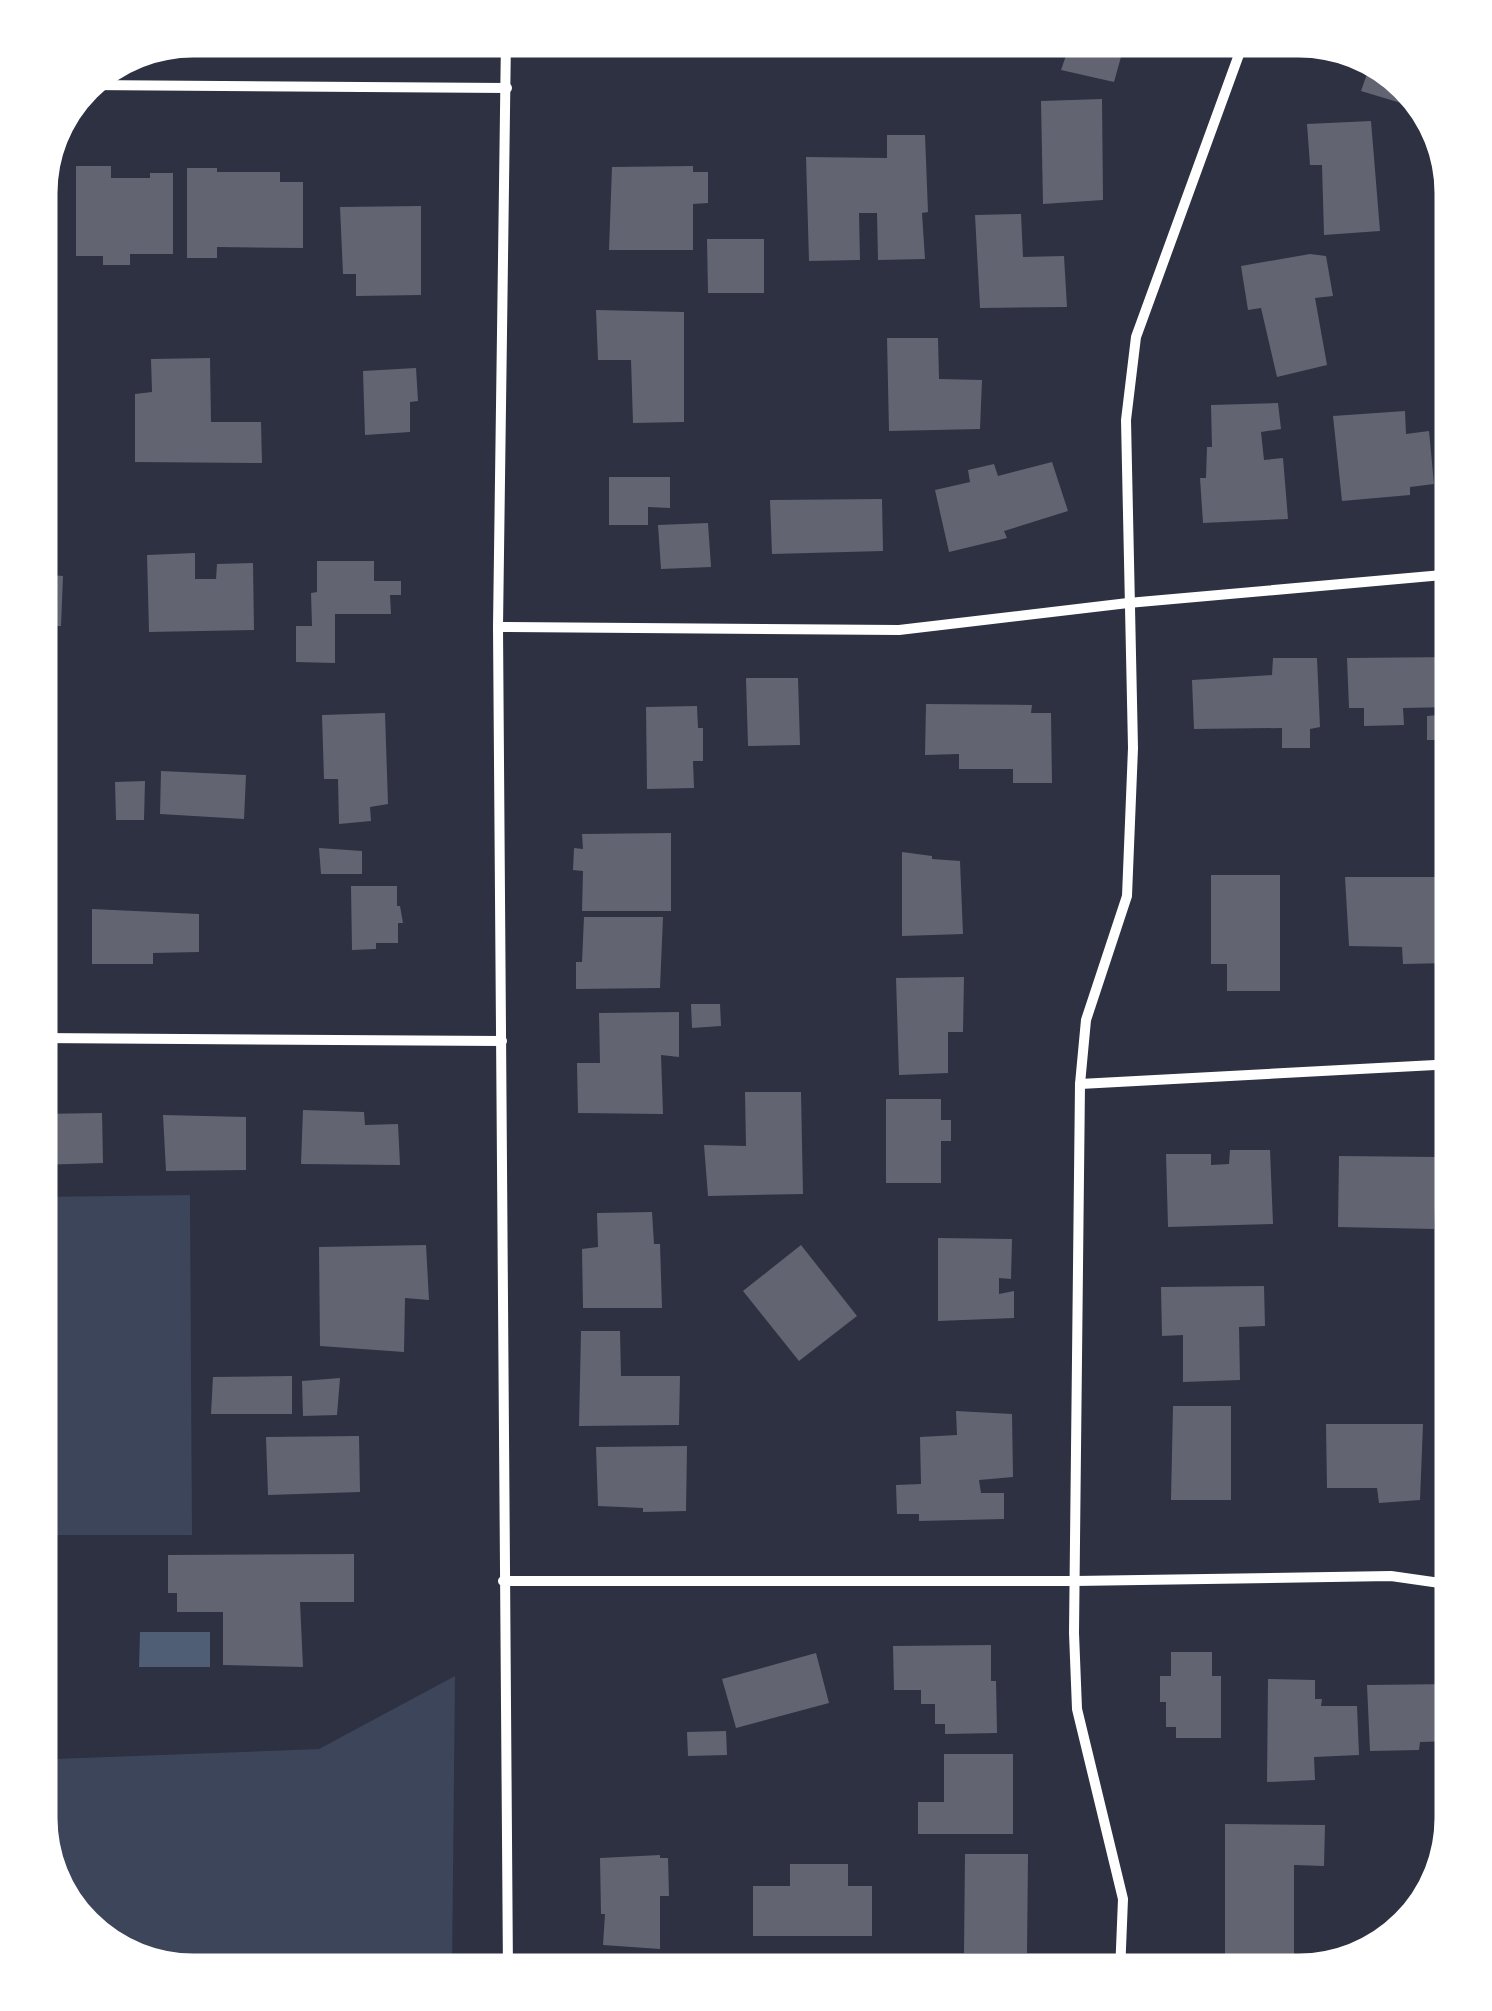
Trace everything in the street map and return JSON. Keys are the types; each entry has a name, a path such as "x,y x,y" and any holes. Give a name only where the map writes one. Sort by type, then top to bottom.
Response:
{"street":[{"path":"506,55 498,627 508,1956"},
{"path":"1120,1956 1122,1899 1077,1708 1080,1084 1086,1020 1127,896 1133,748 1126,420 1136,337 1239,55"},
{"path":"108,85 506,88"},
{"path":"498,627 898,630 1128,603 1437,576"},
{"path":"55,1038 502,1041"},
{"path":"1080,1084 1437,1065"},
{"path":"504,1581 1075,1581 1391,1576 1437,1583"}],"shaded area":[{"path":"190,1195 192,1535 55,1535 55,1197"},
{"path":"140,1632 210,1632 210,1667 139,1667"},
{"path":"455,1676 452,1956 175,1955 116,1933 78,1895 56,1836 55,1759 319,1749"}],"building":[{"path":"1066,55 1122,55 1114,82 1061,70"},
{"path":"1367,74 1404,104 1361,91"},
{"path":"1102,99 1103,200 1043,204 1041,101"},
{"path":"1371,121 1380,231 1324,235 1322,165 1310,165 1307,124"},
{"path":"887,135 925,135 925,259 878,260 877,213 859,213 860,260 809,261 806,157 887,158"},
{"path":"76,166 111,166 111,178 150,178 150,173 173,173 173,254 130,254 130,265 103,265 103,256 76,256"},
{"path":"693,166 693,172 708,172 708,203 693,204 693,250 609,250 612,167"},
{"path":"187,168 280,172 280,182 303,182 303,248 217,247 217,258 187,258"},
{"path":"421,206 421,295 356,296 356,274 343,274 340,207"},
{"path":"1021,214 1023,257 1064,256 1067,307 980,308 975,215"},
{"path":"707,239 764,239 764,293 708,293"},
{"path":"1310,254 1326,256 1333,296 1315,298 1327,365 1277,377 1261,308 1248,310 1241,266"},
{"path":"596,310 684,312 684,422 633,423 631,360 598,360"},
{"path":"887,338 938,338 939,379 982,380 980,429 889,431"},
{"path":"210,358 211,422 261,422 262,463 135,462 135,394 152,392 151,359"},
{"path":"416,368 418,401 410,402 410,432 365,435 363,371"},
{"path":"1278,403 1281,429 1261,432 1264,460 1283,458 1288,519 1203,523 1200,478 1206,478 1207,447 1212,447 1211,405"},
{"path":"1405,411 1406,434 1429,431 1434,484 1410,487 1410,495 1342,501 1333,416"},
{"path":"1052,462 1068,511 1004,531 1007,538 949,552 935,490 970,482 968,470 994,464 998,476"},
{"path":"609,477 670,477 670,508 648,507 648,525 609,525"},
{"path":"882,499 883,551 772,554 770,500"},
{"path":"708,523 711,567 661,569 658,525"},
{"path":"195,553 195,579 216,579 217,564 253,563 254,630 149,632 147,555"},
{"path":"317,561 374,561 374,581 401,581 401,595 390,595 391,614 335,614 335,663 296,662 296,626 312,626 311,593 317,592"},
{"path":"55,575 63,576 61,626 55,626"},
{"path":"1437,657 1437,707 1403,708 1404,725 1364,726 1364,708 1349,708 1347,658"},
{"path":"1273,658 1317,658 1320,727 1310,729 1310,748 1282,748 1282,728 1194,729 1192,680 1272,675"},
{"path":"746,678 798,678 800,745 748,746"},
{"path":"926,704 1032,705 1031,713 1051,713 1052,783 1013,783 1013,769 959,769 959,754 925,755"},
{"path":"697,706 698,728 703,728 703,761 693,761 694,788 647,789 646,707"},
{"path":"385,713 388,804 370,807 371,821 339,824 338,779 324,779 322,715"},
{"path":"1437,715 1437,740 1427,740 1427,716"},
{"path":"161,771 246,775 244,819 160,814"},
{"path":"145,781 144,820 116,820 115,782"},
{"path":"671,833 671,911 582,911 583,871 573,870 574,848 583,849 582,834"},
{"path":"319,848 362,851 362,874 321,874"},
{"path":"902,852 960,861 963,934 902,936"},
{"path":"1211,875 1280,875 1280,991 1227,991 1227,964 1211,964"},
{"path":"1345,877 1437,877 1437,963 1403,964 1402,947 1349,946"},
{"path":"351,886 397,886 397,906 403,923 398,923 398,943 376,943 376,949 352,950"},
{"path":"92,909 199,914 199,952 153,953 153,964 92,964"},
{"path":"584,917 663,917 660,988 576,989"},
{"path":"964,977 963,1032 948,1032 948,1073 899,1075 896,978"},
{"path":"691,1004 720,1004 721,1026 692,1028"},
{"path":"679,1012 679,1057 661,1055 663,1114 578,1113 577,1063 600,1063 599,1013"},
{"path":"745,1092 801,1092 803,1194 708,1196 704,1145 746,1146"},
{"path":"886,1099 941,1099 941,1120 951,1120 951,1141 941,1141 941,1183 886,1183"},
{"path":"303,1110 364,1112 365,1125 398,1124 400,1165 301,1164"},
{"path":"102,1113 103,1163 55,1164 55,1114"},
{"path":"163,1115 246,1117 246,1170 166,1171"},
{"path":"1230,1150 1270,1150 1273,1224 1168,1227 1166,1154 1211,1154 1211,1165 1229,1164"},
{"path":"1339,1156 1437,1157 1434,1229 1338,1227"},
{"path":"652,1212 654,1244 660,1244 662,1308 583,1308 582,1249 598,1247 597,1213"},
{"path":"938,1238 1012,1239 1011,1279 999,1278 999,1294 1014,1291 1014,1318 938,1321"},
{"path":"426,1245 429,1300 405,1298 404,1352 320,1346 319,1247"},
{"path":"801,1245 857,1316 799,1361 743,1291"},
{"path":"1264,1286 1265,1326 1239,1327 1240,1380 1183,1382 1183,1335 1162,1336 1161,1287"},
{"path":"581,1331 620,1331 621,1376 680,1376 679,1425 579,1426"},
{"path":"292,1376 292,1414 211,1414 213,1377"},
{"path":"340,1378 337,1415 303,1416 302,1381"},
{"path":"1173,1406 1231,1406 1231,1500 1171,1500"},
{"path":"956,1411 1012,1414 1013,1477 979,1480 981,1493 1004,1493 1004,1519 919,1521 919,1514 897,1514 896,1485 921,1484 920,1437 957,1435"},
{"path":"1326,1424 1423,1424 1420,1500 1379,1503 1377,1488 1327,1488"},
{"path":"359,1436 360,1492 268,1495 266,1437"},
{"path":"687,1446 686,1511 643,1512 643,1508 598,1506 596,1447"},
{"path":"354,1554 354,1602 300,1602 303,1667 223,1665 223,1612 177,1612 177,1593 168,1593 168,1555"},
{"path":"991,1645 997,1733 945,1734 945,1724 935,1724 935,1704 921,1704 921,1690 894,1690 893,1646"},
{"path":"1171,1652 1212,1652 1212,1676 1221,1676 1221,1738 1176,1738 1176,1727 1166,1727 1166,1702 1160,1702 1160,1676 1171,1676"},
{"path":"816,1653 829,1703 736,1728 722,1679"},
{"path":"1268,1679 1315,1680 1315,1699 1322,1699 1321,1706 1357,1706 1359,1755 1314,1757 1315,1780 1267,1782"},
{"path":"1437,1684 1437,1742 1420,1742 1419,1750 1370,1751 1367,1685"},
{"path":"726,1731 727,1755 688,1756 687,1732"},
{"path":"944,1754 1013,1754 1013,1834 918,1834 918,1802 944,1802"},
{"path":"1225,1824 1325,1825 1324,1866 1294,1865 1294,1956 1225,1956"},
{"path":"965,1854 1028,1854 1027,1953 964,1953"},
{"path":"600,1858 668,1858 669,1896 660,1896 660,1949 603,1945 605,1914 601,1914"},
{"path":"790,1864 848,1864 848,1886 872,1886 872,1936 753,1936 753,1886 790,1886"}]}
